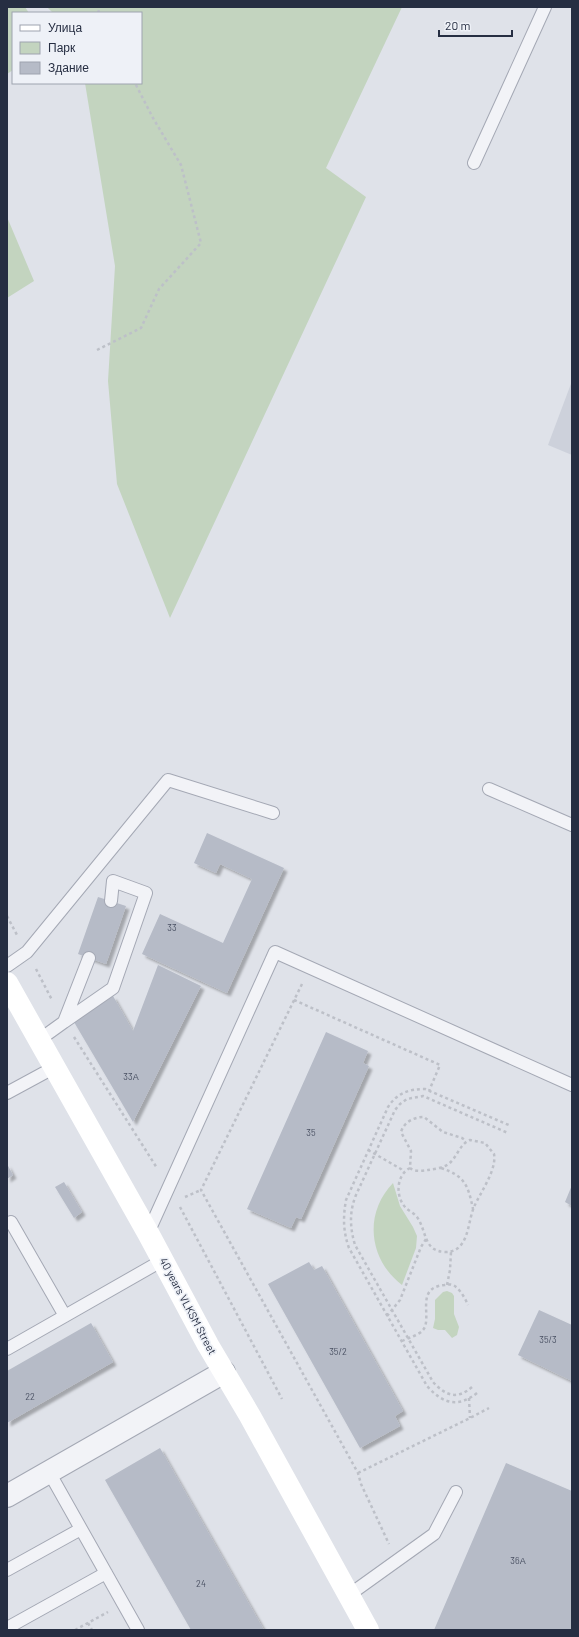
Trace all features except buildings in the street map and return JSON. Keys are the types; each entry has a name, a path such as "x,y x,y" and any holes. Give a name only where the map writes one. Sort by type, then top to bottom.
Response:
{"main road":[{"name":"40 years VLKSM Street","path":"7,983 163,1260 368,1630"}],"street":[{"path":"7,1496 224,1372"}],"lane":[{"path":"474,162 545,7"},
{"path":"7,966 27,952 168,780 273,813"},
{"path":"489,789 572,825"},
{"path":"39,1040 113,988 146,892 113,882 111,901"},
{"path":"148,1234 275,952 572,1085"},
{"path":"64,1022 89,958"},
{"path":"7,1094 55,1067"},
{"path":"11,1222 65,1316"},
{"path":"7,1349 163,1260"},
{"path":"49,1472 138,1630"},
{"path":"349,1595 434,1534 456,1492"},
{"path":"7,1570 81,1529"},
{"path":"7,1628 106,1573"}],"path":[{"path":"97,350 141,328 159,289 201,243 181,165 153,118 136,84"},
{"path":"7,916 64,1022 161,1175"},
{"path":"183,1198 201,1190 309,967"},
{"path":"294,1000 440,1065 429,1091"},
{"path":"477,1393 458,1402 451,1402 435,1395 427,1386 349,1248 343,1223 346,1200 392,1101 399,1095 410,1090 425,1089 511,1126"},
{"path":"472,1387 466,1392 457,1395 446,1394 433,1382 356,1245 351,1222 353,1202 396,1108 403,1101 417,1096 423,1096 508,1133"},
{"path":"410,1168 411,1152 401,1132 403,1125 414,1118 427,1118 443,1132 462,1138 466,1141 475,1140 485,1143 493,1151 495,1158 494,1167 473,1209 464,1240 457,1248 450,1252 438,1252 434,1250 426,1239 422,1225 417,1217 405,1207 400,1196 399,1184 403,1172 410,1168 414,1170 423,1170 446,1166 454,1160 466,1141"},
{"path":"368,1150 401,1169 403,1172"},
{"path":"440,1167 458,1175 469,1192 473,1209"},
{"path":"201,1190 358,1473 361,1484 397,1561"},
{"path":"177,1201 282,1399"},
{"path":"387,1316 400,1300 421,1247 426,1239"},
{"path":"447,1284 450,1270 450,1252"},
{"path":"402,1341 424,1328 426,1324 426,1299 429,1293 435,1288 447,1284 457,1288 468,1305"},
{"path":"469,1398 470,1418"},
{"path":"358,1473 489,1408"},
{"path":"75,1630 123,1603"},
{"path":"88,1623 92,1630"}],"shaded area":[{"path":"572,381 572,455 548,445"}],"green space":[{"path":"7,7 25,7 28,12 12,12 12,71 7,74"},
{"path":"47,7 402,7 326,168 366,197 170,618 117,484 108,381 115,266 85,84 142,84 142,12 52,12"},
{"path":"7,217 34,281 7,298"},
{"path":"393,1183 400,1206 417,1236 416,1248 402,1285 382,1262 374,1236 374,1222 377,1208"},
{"path":"447,1291 452,1293 454,1296 454,1314 459,1327 457,1335 452,1338 445,1330 433,1328 435,1319 435,1300 443,1292"}]}
